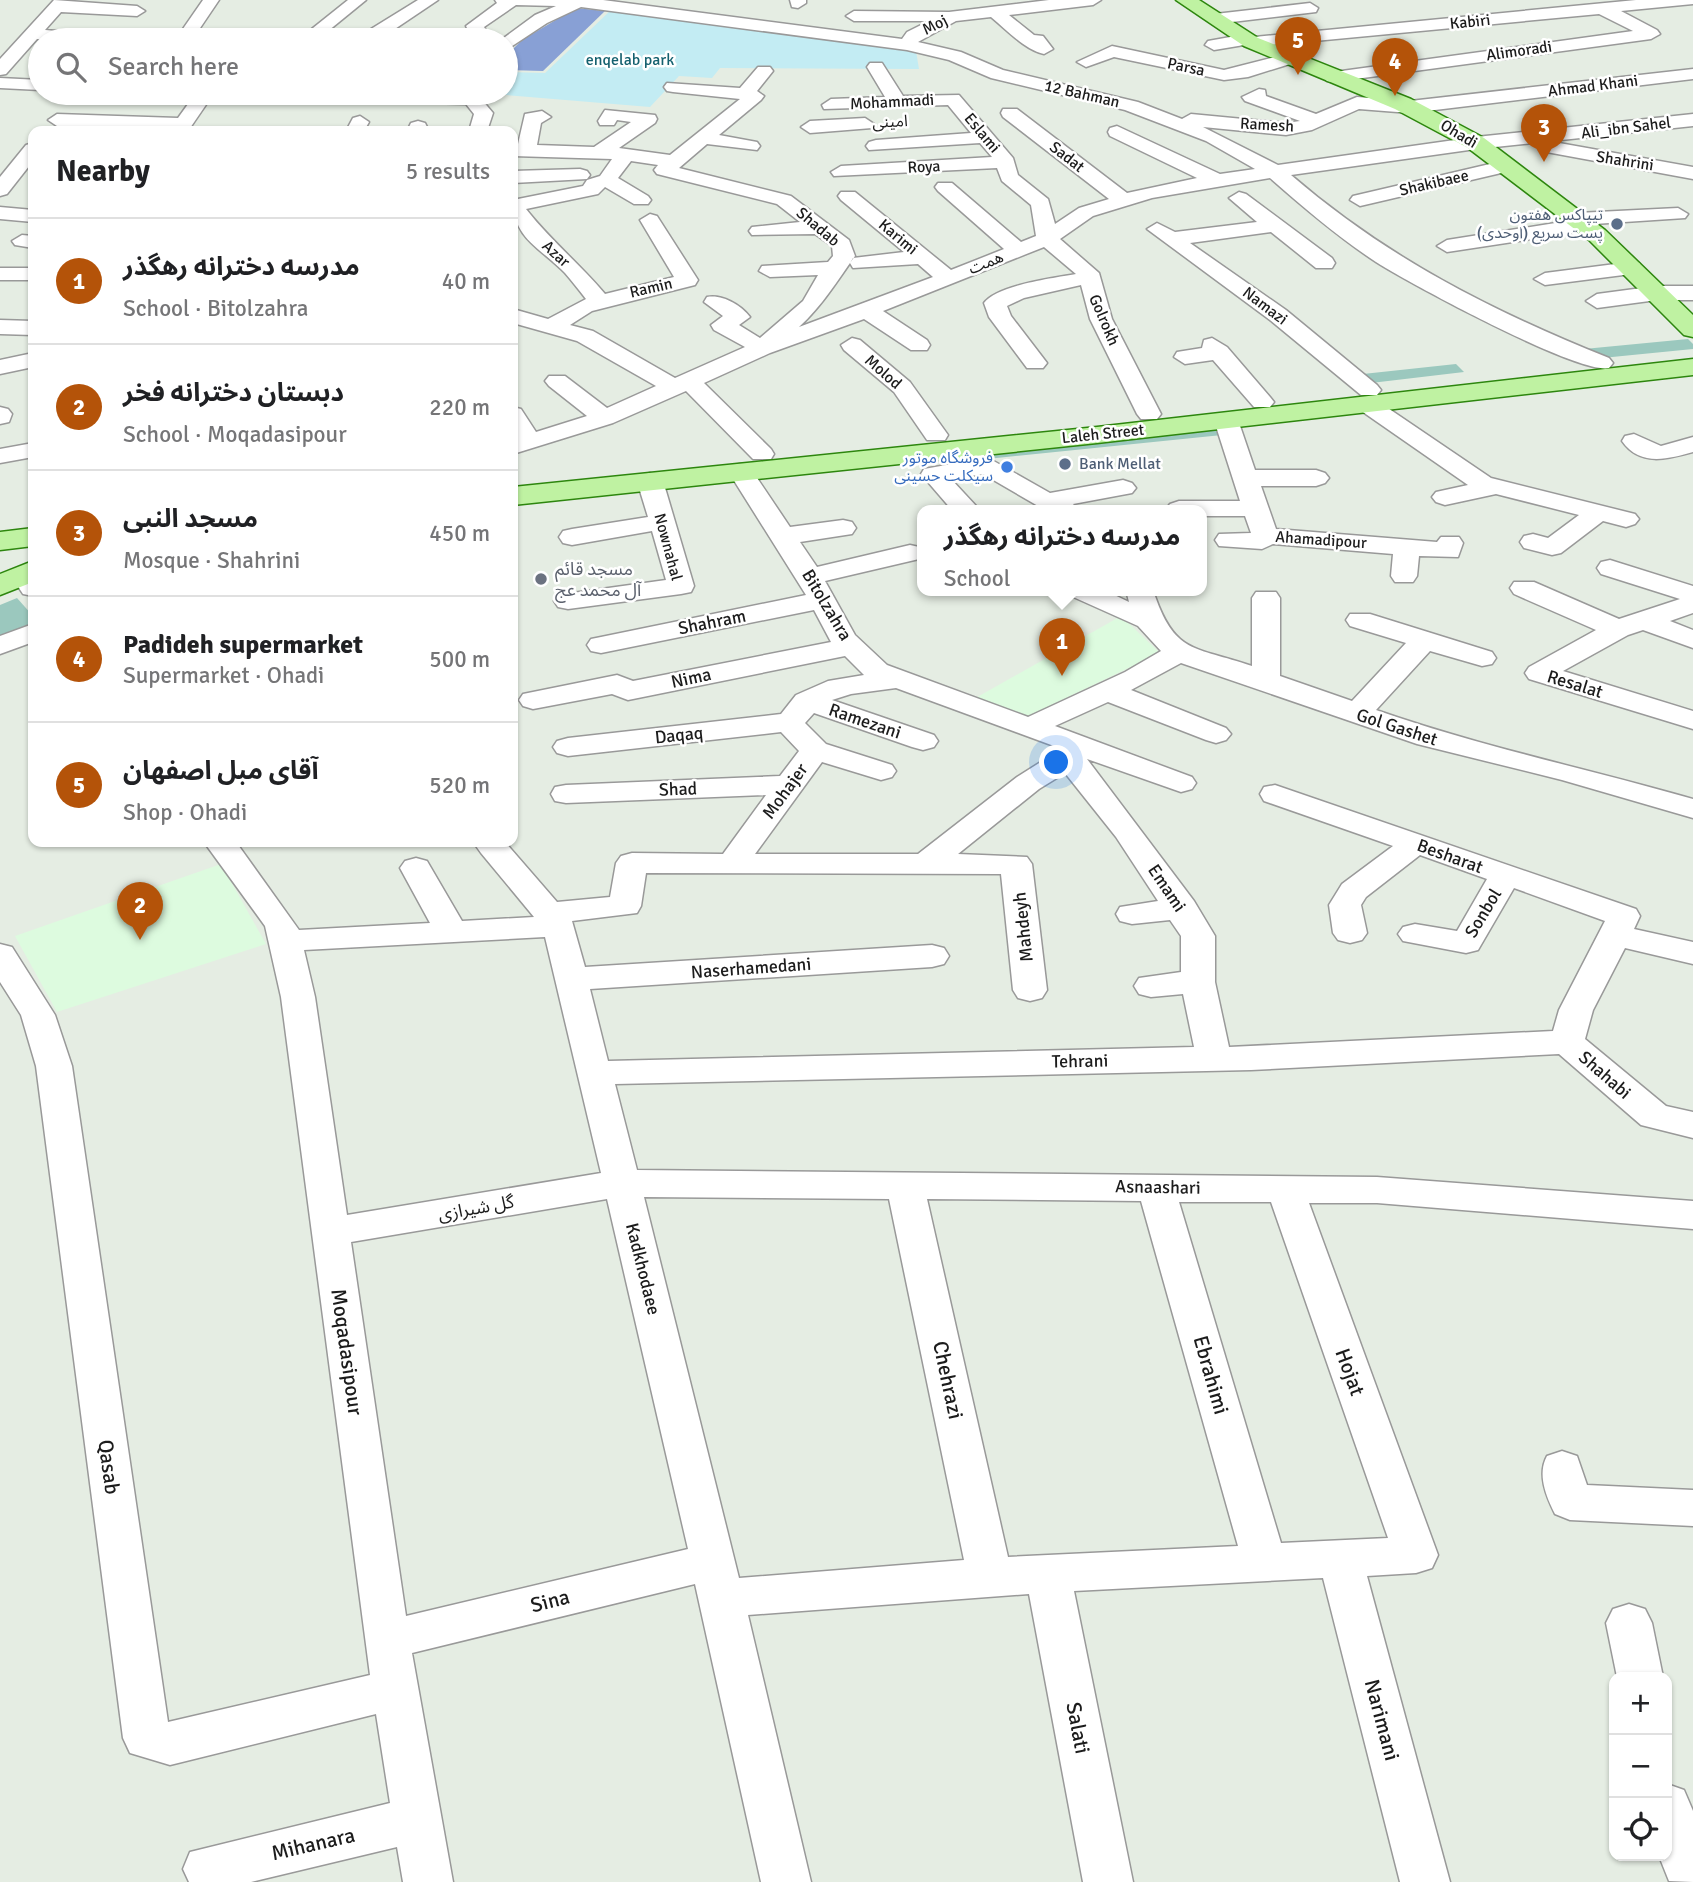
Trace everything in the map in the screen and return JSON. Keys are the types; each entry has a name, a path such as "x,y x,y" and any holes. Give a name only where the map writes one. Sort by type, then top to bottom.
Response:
{"main road":[{"name":"Ohadi","path":"1186,0 1249,41 1287,59 1410,107 1476,143 1581,222 1693,329"},
{"name":"Laleh Street","path":"1094,428 1226,420 1368,398 1607,370 1693,353"},
{"name":"Laleh Street","path":"1607,370 1693,367"},
{"path":"1607,370 1693,391"},
{"name":"Laleh Street","path":"518,495 976,448 1094,428 1149,414 1262,402 1368,398"},
{"name":"Laleh Street","path":"518,478 936,435 976,448"},
{"path":"0,541 28,538"},
{"path":"0,562 27,578 0,597"}],"street":[{"name":"12 Bahman","path":"503,0 581,1 679,7 907,45 996,65 1131,106 1213,137 1275,172 1330,220 1386,258 1524,332 1607,370"},
{"name":"Moj","path":"907,45 914,36 952,16 998,13 1059,2 1093,0"},
{"path":"1527,0 1551,14"},
{"name":"Kabiri","path":"1214,45 1384,30 1455,15 1479,33 1520,17 1607,6 1688,0"},
{"path":"476,28 511,1"},
{"path":"518,36 541,19 581,1"},
{"path":"317,28 334,20 354,3"},
{"path":"38,28 60,4 137,11"},
{"path":"1215,19 1303,4 1350,33"},
{"path":"1607,6 1671,46"},
{"path":"192,28 207,7 226,15"},
{"path":"387,28 428,7"},
{"path":"998,13 1030,41 1037,40 1044,49"},
{"path":"854,16 952,16"},
{"path":"1520,17 1599,61"},
{"path":"1384,30 1448,80"},
{"path":"1479,33 1531,70"},
{"name":"Alimoradi","path":"1333,76 1373,70 1414,52 1439,61 1651,34"},
{"path":"4,66 28,40"},
{"name":"Parsa","path":"1086,62 1112,51 1224,75 1241,73 1287,59"},
{"path":"1351,58 1373,70"},
{"path":"1135,71 1157,61"},
{"path":"4,66 28,62"},
{"path":"970,81 996,65"},
{"path":"745,94 764,71"},
{"path":"1182,80 1203,71"},
{"name":"Ahmad Khani","path":"1410,107 1693,74"},
{"name":"Mohammadi","path":"897,102 872,80 832,96 897,102 953,99"},
{"path":"0,83 28,84"},
{"path":"669,166 755,96 673,87"},
{"path":"709,90 691,105 736,112"},
{"path":"1259,94 1251,97 1317,121"},
{"name":"Eslami","path":"953,99 1006,162 1009,177 1041,203 1046,239"},
{"name":"Ramesh","path":"1161,117 1286,129 1306,126 1357,103 1410,107"},
{"path":"52,125 69,105"},
{"path":"183,126 197,105"},
{"path":"477,105 484,113 480,126"},
{"name":"Sadat","path":"1010,113 1124,201"},
{"path":"600,152 648,119 612,114 607,121"},
{"path":"1580,134 1553,118 1588,114"},
{"path":"518,152 532,118 542,117"},
{"path":"943,119 969,118"},
{"name":"Ali_ibn Sahel","path":"1476,143 1693,120"},
{"name":"امینی","path":"810,127 890,122"},
{"name":"Shahrini","path":"1440,122 1693,173"},
{"path":"52,125 95,126"},
{"path":"1622,129 1650,145"},
{"path":"1117,132 1217,180"},
{"path":"1380,133 1409,153"},
{"path":"876,146 986,137"},
{"path":"704,138 750,146"},
{"name":"همت","path":"521,443 605,418 762,348 1046,239 1086,212 1217,180 1476,143"},
{"path":"1298,148 1325,165"},
{"name":"Shadab","path":"518,154 626,154 669,166 727,189 784,201 842,243 844,256 816,292 813,303 762,348"},
{"path":"518,205 587,196 594,184 609,177 626,154"},
{"path":"0,191 28,155"},
{"name":"Roya","path":"841,172 1006,162"},
{"path":"1663,168 1693,164"},
{"name":"Shakibaee","path":"1362,195 1507,166"},
{"path":"1092,176 1112,173"},
{"path":"727,189 761,175"},
{"path":"518,177 609,177"},
{"name":"Ramin","path":"551,327 563,316 600,302 687,280 646,210 609,177"},
{"path":"945,187 985,212 1018,250"},
{"path":"0,191 22,193"},
{"name":"Karimi","path":"886,197 852,200 948,278"},
{"path":"1239,198 1324,262"},
{"name":"Azar","path":"518,213 542,244 571,267 600,302"},
{"path":"0,214 28,216"},
{"path":"1447,247 1581,222 1681,216"},
{"name":"Namazi","path":"1273,226 1164,234 1278,315 1368,398 1482,482 1560,503 1598,504 1626,519"},
{"path":"760,231 821,227"},
{"name":"Golrokh","path":"1046,239 1088,273 1101,319 1149,414"},
{"path":"780,249 842,243"},
{"path":"861,262 922,257"},
{"path":"770,271 834,268"},
{"path":"1545,279 1631,268"},
{"path":"0,274 28,274"},
{"path":"1035,363 1000,317 995,303 1017,293 1089,277"},
{"path":"1597,301 1657,293 1693,293"},
{"path":"715,302 739,317 722,325 762,348"},
{"path":"866,310 919,345"},
{"path":"518,317 584,336 683,385 762,454"},
{"path":"0,327 28,328"},
{"name":"Molod","path":"852,345 902,387 936,435"},
{"path":"1185,357 1215,348 1262,402"},
{"path":"557,381 605,418"},
{"name":"Ahamadipour","path":"1226,420 1265,536 1377,535 1407,546 1449,551 1450,543"},
{"path":"1634,441 1669,460 1693,444"},
{"path":"962,505 933,474 976,448 1056,505"},
{"path":"0,456 28,451"},
{"name":"Bitolzahra","path":"740,471 816,589 844,639 877,670 898,680 1032,726 1069,748 1181,783"},
{"path":"0,478 28,475"},
{"path":"1532,496 1565,485 1556,477"},
{"path":"1246,478 1316,478"},
{"name":"Nownahal","path":"568,601 681,586 650,481"},
{"path":"1445,498 1495,486"},
{"path":"1066,505 1123,488"},
{"path":"1533,542 1552,547 1598,504"},
{"path":"1207,509 1257,508"},
{"path":"572,537 662,522"},
{"path":"783,536 843,528"},
{"path":"1228,540 1262,541 1265,536"},
{"path":"1404,576 1407,546"},
{"name":"Shahram","path":"601,645 816,589 910,553"},
{"path":"1609,569 1693,595"},
{"path":"1524,588 1631,625 1693,640"},
{"path":"1094,596 1149,621"},
{"name":"Gol Gashet","path":"1141,596 1149,621 1178,653 1427,738 1573,774 1693,809"},
{"path":"1266,598 1266,682"},
{"name":"Resalat","path":"1693,604 1631,625 1539,673 1693,720"},
{"path":"1360,620 1482,658"},
{"path":"0,646 28,634"},
{"path":"1356,714 1425,640"},
{"name":"Nima","path":"533,700 617,684 628,691 851,646"},
{"path":"1032,726 1107,691 1178,653"},
{"path":"798,712 827,688 898,680"},
{"path":"1107,691 1216,734"},
{"name":"Ramezani","path":"798,712 923,741"},
{"name":"Daqaq","path":"568,747 798,712"},
{"name":"Mohajer","path":"734,861 816,750 797,735 798,712"},
{"path":"285,941 451,930 554,919 625,906 632,863 927,863 1069,748"},
{"name":"Emami","path":"1069,748 1182,908 1198,936 1198,982 1214,1059"},
{"path":"816,750 881,771"},
{"name":"Shad","path":"566,794 790,785"},
{"name":"Besharat","path":"1275,794 1505,876 1620,926 1693,953"},
{"path":"1350,933 1345,905 1353,891 1415,844"},
{"name":"Moqadasipour","path":"236,847 281,925 298,997 387,1640 428,1882"},
{"path":"493,847 554,919"},
{"name":"Mahdeyh","path":"927,863 1016,864 1030,990"},
{"path":"416,868 451,930"},
{"name":"Sonbol","path":"1415,934 1466,943 1505,876"},
{"path":"1132,914 1182,908"},
{"name":"Kadkhodaee","path":"554,919 717,1580 786,1882"},
{"name":"Shahabi","path":"1620,926 1576,1010 1567,1042 1654,1116 1693,1125"},
{"name":"Qasab","path":"0,956 38,1015 54,1066 147,1738 170,1744 395,1689"},
{"name":"Naserhamedani","path":"570,979 709,957 861,972 932,956"},
{"path":"1151,986 1198,982"},
{"name":"Tehrani","path":"593,1073 1214,1059 1567,1042"},
{"name":"گل شیرازی","path":"330,1232 621,1183"},
{"name":"Asnaashari","path":"621,1183 1377,1190 1693,1215"},
{"name":"Chehrazi","path":"905,1184 990,1577"},
{"name":"Ebrahimi","path":"1156,1187 1265,1563"},
{"name":"Hojat","path":"1285,1189 1416,1555"},
{"path":"1562,1468 1570,1502 1693,1508"},
{"name":"Sina","path":"387,1640 717,1580 990,1577 1416,1555"},
{"name":"Narimani","path":"1340,1559 1425,1882"},
{"name":"Salati","path":"1048,1574 1108,1882"},
{"path":"1629,1623 1639,1672"},
{"path":"1672,1806 1693,1808"},
{"name":"Mihanara","path":"208,1869 418,1819"},
{"path":"1672,1820 1687,1865"}],"shaded area":[{"path":"576,8 605,11 543,71 518,70 518,44"},
{"path":"1688,339 1693,344 1693,349 1602,358 1584,349"},
{"path":"1456,364 1464,372 1371,383 1363,374"},
{"path":"1218,426 1222,435 987,459 975,452"},
{"path":"17,598 28,610 28,627 0,639 0,605"},
{"path":"1121,616 1160,653 1024,718 972,700"},
{"path":"221,864 266,944 57,1012 15,936"}],"green space":[{"name":"enqelab park","path":"611,10 916,51 919,69 720,68 712,78 679,76 650,107 518,96 518,72 545,73"}],"place":[{"name":"آقای مبل اصفهان","path":"1298,75"},
{"name":"Padideh supermarket","path":"1395,96"},
{"name":"مسجد النبی","path":"1544,162"},
{"name":"تیپاکس هفتون (اوحدی) پست سریع","path":"1617,224"},
{"name":"Bank Mellat","path":"1065,464"},
{"name":"فروشگاه موتور سیکلت حسینی","path":"1007,467"},
{"name":"مسجد قائم آل محمد عج","path":"541,579"},
{"name":"مدرسه دخترانه رهگذر","path":"1062,676"},
{"name":"دبستان دخترانه فخر","path":"140,940"}]}
